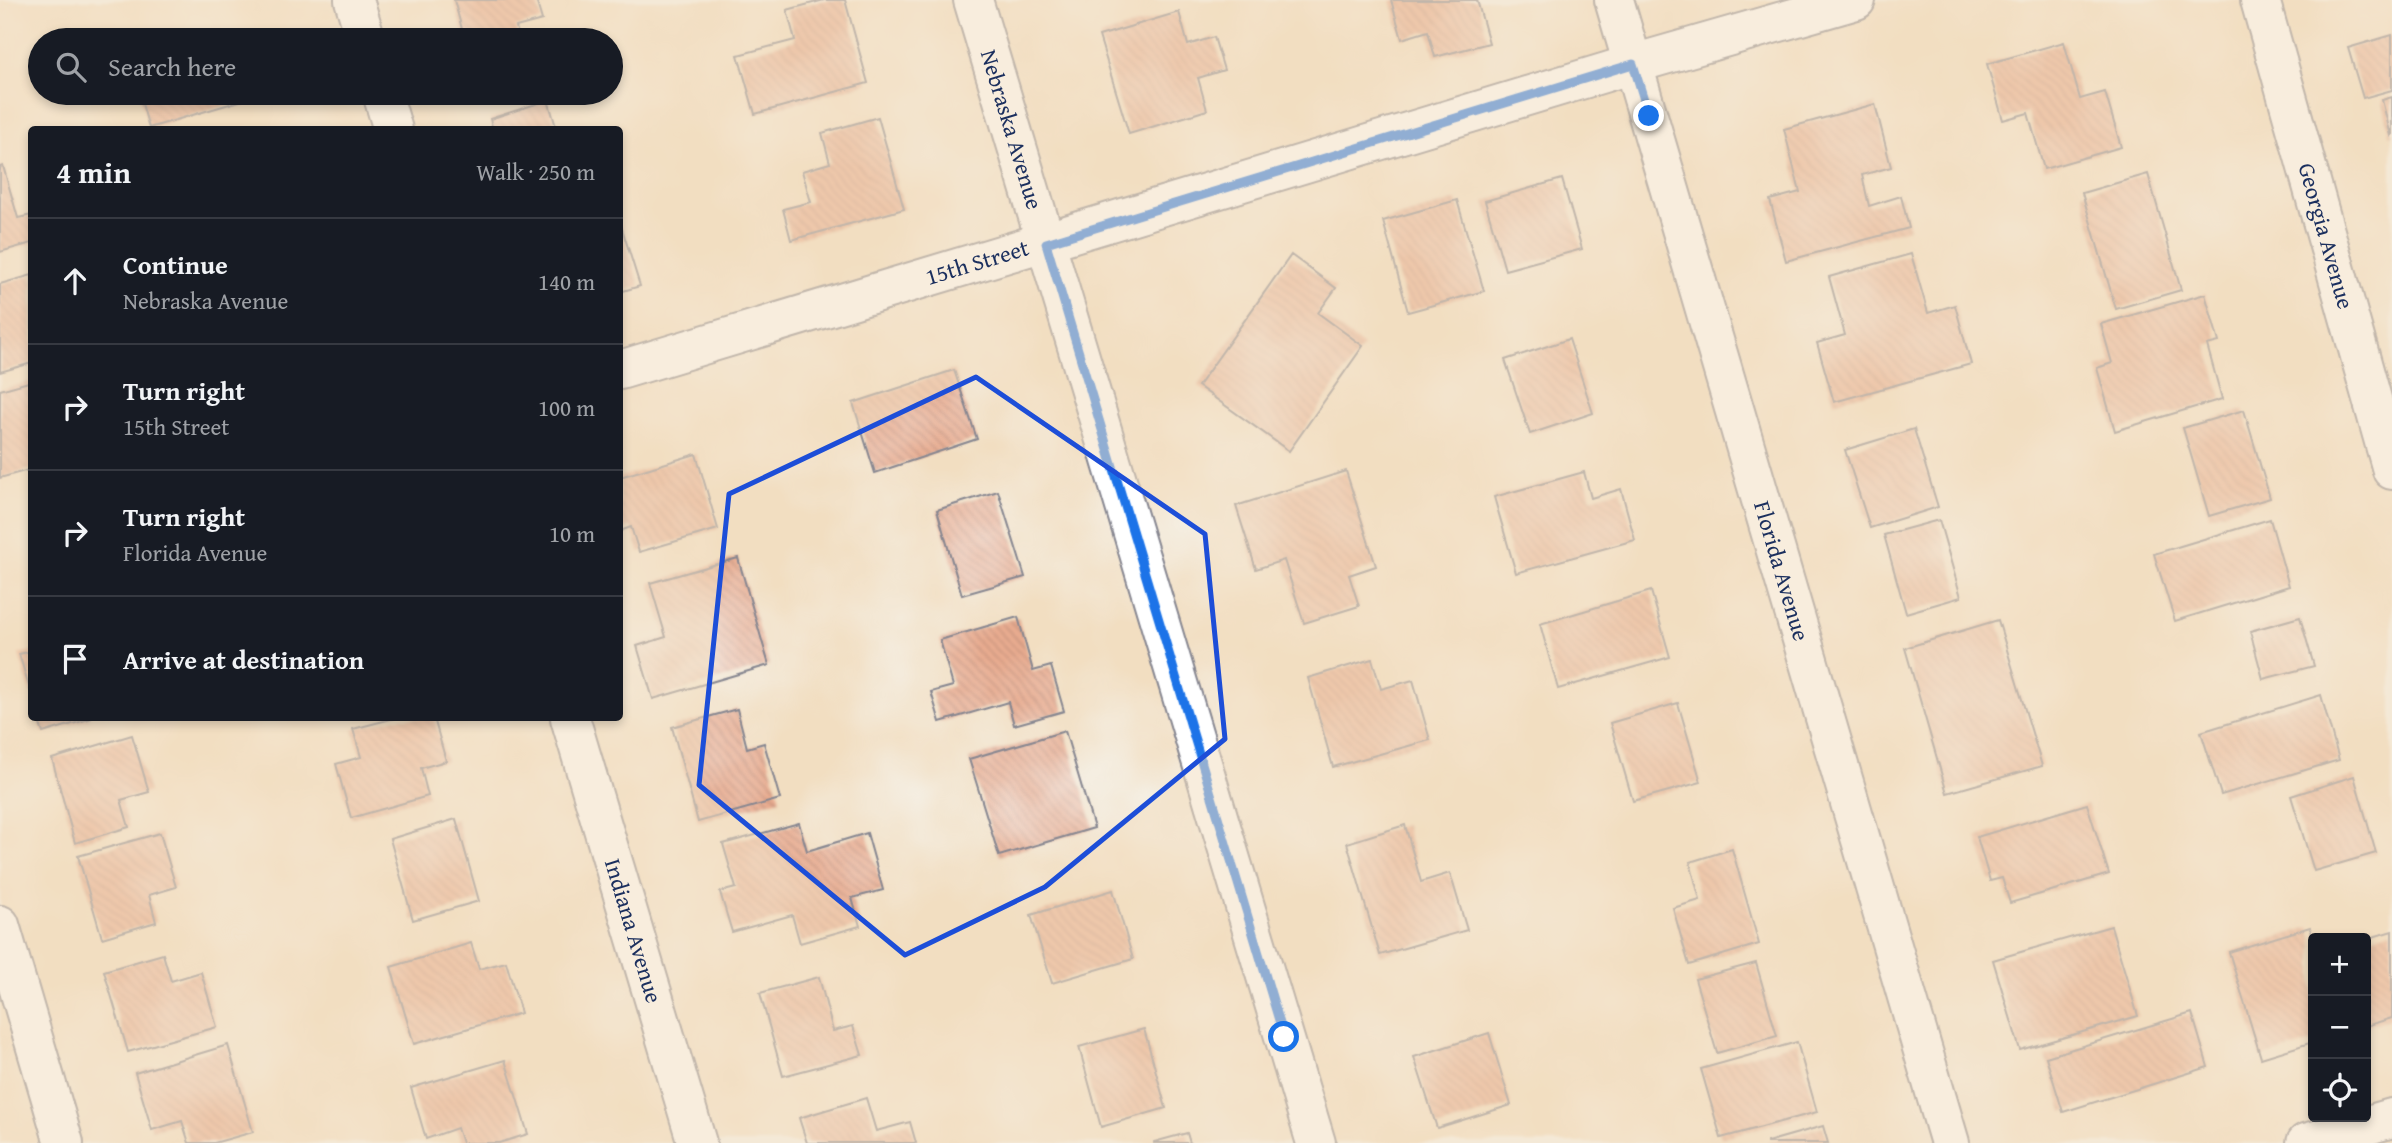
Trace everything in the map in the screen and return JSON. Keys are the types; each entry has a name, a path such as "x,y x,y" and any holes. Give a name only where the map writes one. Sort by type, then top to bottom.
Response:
{"street":[{"path":"354,0 362,28"},
{"name":"Nebraska Avenue","path":"973,0 1316,1143"},
{"name":"Florida Avenue","path":"1614,0 1950,1143"},
{"name":"15th Street","path":"623,369 1633,64 1856,0"},
{"name":"Georgia Avenue","path":"2260,0 2392,470"},
{"path":"386,105 392,126"},
{"name":"Indiana Avenue","path":"571,721 697,1143"},
{"path":"0,925 64,1143"},
{"path":"2306,1143 2392,1118"}],"highlighted area":[{"path":"976,377 1205,534 1225,739 1045,887 905,955 699,785 729,494"}],"building":[{"path":"454,0 536,0 542,20 516,28 462,28"},
{"path":"824,0 845,0 868,83 755,114 738,55 795,40 787,10"},
{"path":"1391,0 1477,0 1489,43 1435,57 1428,31 1402,39"},
{"path":"1179,12 1188,45 1214,37 1224,70 1198,78 1207,110 1129,134 1099,36"},
{"path":"2392,35 2392,90 2363,98 2348,48"},
{"path":"2064,42 2080,99 2105,92 2121,147 2044,169 2028,113 2003,120 1987,64"},
{"path":"2392,97 2392,135 2391,136 2382,100"},
{"path":"1875,104 1891,167 1862,175 1869,206 1901,196 1909,228 1786,261 1770,200 1800,192 1784,129"},
{"path":"142,105 226,105 156,126 148,126"},
{"path":"533,105 550,105 556,126 492,126 490,119"},
{"path":"878,117 904,209 791,240 783,209 811,202 802,171 830,163 822,133"},
{"path":"3,166 18,218 28,216 28,244 0,252 0,167"},
{"path":"2148,174 2181,290 2116,309 2082,193"},
{"path":"1562,179 1582,249 1505,270 1485,201"},
{"path":"1457,200 1484,291 1408,312 1383,221"},
{"path":"623,232 640,286 623,291"},
{"path":"1911,254 1928,313 1955,305 1971,364 1834,402 1817,343 1845,335 1829,277"},
{"path":"1291,255 1336,288 1318,313 1363,346 1289,451 1198,386"},
{"path":"28,276 28,364 0,372 0,284"},
{"path":"2205,294 2219,342 2207,345 2222,399 2115,431 2097,368 2112,363 2101,324"},
{"path":"1569,339 1593,413 1530,434 1505,360"},
{"path":"954,370 977,439 875,473 853,403"},
{"path":"28,382 28,470 0,478 0,390"},
{"path":"2244,410 2270,498 2209,516 2183,428"},
{"path":"1914,429 1938,507 1870,528 1845,450"},
{"path":"696,454 718,529 639,552 631,527 623,530 623,476"},
{"path":"1346,471 1376,566 1349,575 1359,606 1304,623 1284,560 1256,569 1236,506"},
{"path":"1584,472 1591,498 1621,489 1635,540 1516,573 1494,497"},
{"path":"998,491 1025,577 962,595 937,510"},
{"path":"2270,519 2289,586 2175,621 2154,554"},
{"path":"1939,520 1961,597 1906,613 1884,535"},
{"path":"738,558 769,665 653,699 637,646 666,637 650,583"},
{"path":"1651,591 1670,657 1558,689 1540,624"},
{"path":"1018,617 1033,671 1051,666 1064,711 1014,725 1008,702 940,722 931,692 953,686 940,640"},
{"path":"2300,617 2314,666 2263,679 2250,631"},
{"path":"1998,620 2042,766 1947,793 1905,648"},
{"path":"28,652 28,683 19,654"},
{"path":"1372,659 1381,689 1413,680 1430,740 1333,767 1308,678"},
{"path":"2321,695 2339,760 2221,795 2201,732"},
{"path":"1678,703 1701,782 1633,801 1610,723"},
{"path":"737,709 747,748 764,743 780,799 698,822 672,727"},
{"path":"39,721 82,721 43,733"},
{"path":"384,721 435,721 446,761 421,768 428,796 351,818 336,764 361,757 353,729"},
{"path":"1065,731 1094,828 999,856 969,759"},
{"path":"132,735 149,792 121,800 129,827 75,843 52,759"},
{"path":"2354,776 2376,853 2314,871 2291,796"},
{"path":"2087,804 2109,874 2010,903 2002,878 1990,881 1977,837"},
{"path":"456,819 479,901 413,920 390,839"},
{"path":"799,823 807,851 867,833 883,890 852,898 860,926 800,943 792,915 732,932 720,892 736,888 723,844"},
{"path":"1405,825 1421,882 1450,873 1467,930 1380,955 1347,843"},
{"path":"160,833 176,887 149,895 156,922 102,938 78,856"},
{"path":"1732,849 1759,944 1689,965 1673,908 1700,900 1690,862"},
{"path":"1113,890 1133,959 1052,983 1031,915"},
{"path":"2111,926 2138,1016 2020,1050 1993,960"},
{"path":"2310,927 2308,1044 2261,1058 2229,952"},
{"path":"2392,931 2392,1018 2371,1024 2371,996 2371,937"},
{"path":"471,943 479,969 506,962 521,1013 414,1044 391,967"},
{"path":"163,954 171,981 201,972 217,1027 128,1052 104,971"},
{"path":"1756,963 1777,1036 1717,1053 1695,979"},
{"path":"819,977 833,1031 853,1026 862,1055 783,1076 760,993"},
{"path":"2192,1013 2208,1067 2063,1112 2046,1057"},
{"path":"1144,1029 1166,1108 1101,1127 1079,1047"},
{"path":"1489,1033 1511,1105 1437,1128 1414,1057"},
{"path":"1797,1042 1817,1112 1721,1138 1701,1069"},
{"path":"228,1045 253,1132 214,1143 189,1143 182,1121 152,1130 135,1073"},
{"path":"505,1060 528,1134 499,1143 462,1143 457,1128 426,1139 411,1088"},
{"path":"866,1098 876,1131 910,1122 916,1143 807,1143 799,1118"},
{"path":"1823,1126 1828,1143 1767,1143 1767,1142"},
{"path":"1187,1133 1190,1143 1154,1143 1154,1142"}],"route":[{"path":"1284,1037 1046,243 1633,64 1649,116"}]}
